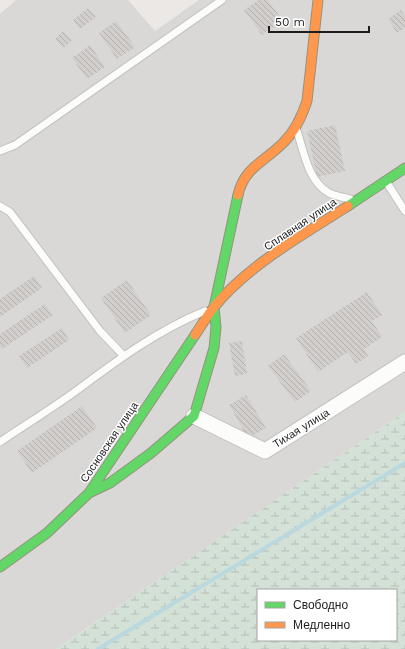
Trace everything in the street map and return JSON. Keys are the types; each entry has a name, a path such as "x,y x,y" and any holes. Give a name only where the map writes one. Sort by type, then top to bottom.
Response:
{"street":[{"path":"89,493 110,483 151,453 194,416 214,348 216,327 214,307 240,184 246,173 289,138 303,116 307,101 318,0"},
{"name":"Сплавная улица","path":"214,307 234,286 258,266 405,168"},
{"name":"Сосновская улица","path":"0,567 48,533 89,493 214,307"},
{"name":"Тихая улица","path":"194,416 265,451 405,362"}],"lane":[{"path":"0,151 15,145 222,0"},
{"path":"296,128 313,177 318,185 330,194 356,201"},
{"path":"385,181 405,211"},
{"path":"0,206 10,212 100,331 124,356"},
{"path":"0,442 124,356 185,319 214,307"}],"shaded area":[{"path":"16,0 128,0 155,31 199,0 405,0 405,412 56,649 0,649 0,14"}],"green space":[{"path":"405,412 405,649 56,649"}],"building":[{"path":"259,0 268,0 283,21 262,35 244,10"},
{"path":"88,8 96,17 80,29 73,20"},
{"path":"401,10 405,16 405,28 397,33 388,19"},
{"path":"116,21 135,47 117,59 99,33"},
{"path":"63,31 72,40 63,48 55,39"},
{"path":"90,45 105,67 87,79 72,58"},
{"path":"335,125 345,171 317,177 307,131"},
{"path":"34,276 42,288 0,317 0,299"},
{"path":"127,280 151,315 125,333 101,298"},
{"path":"367,292 382,315 372,321 382,337 364,349 368,356 356,364 348,352 318,372 296,338"},
{"path":"45,304 53,315 2,349 0,347 0,334"},
{"path":"62,328 69,340 27,368 19,356"},
{"path":"242,341 247,374 235,376 229,343"},
{"path":"284,354 311,391 295,402 268,366"},
{"path":"246,395 266,428 248,438 229,405"},
{"path":"82,406 97,428 32,473 17,451"}],"waterway":[{"path":"98,649 405,463"}],"traffic: fast":[{"path":"348,206 405,168"},
{"path":"89,493 110,483 151,453 194,416 214,348 216,327 214,307 238,195"},
{"path":"0,567 47,533 89,493 195,335"}],"traffic: slow":[{"path":"238,195 241,185 250,171 277,149 288,137 295,128 303,112 307,101 318,0"},
{"path":"195,335 214,307 259,264 348,206"}]}
